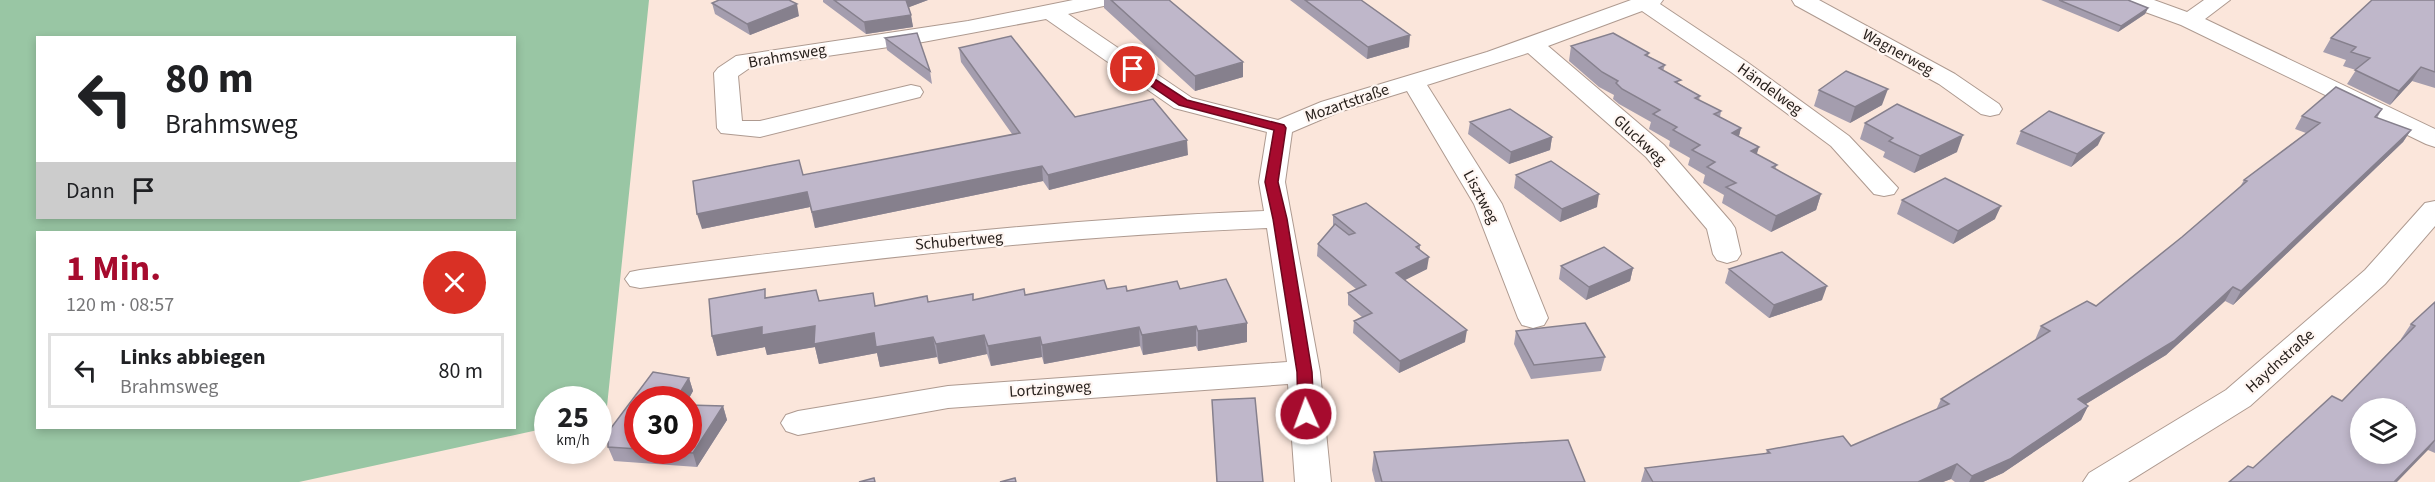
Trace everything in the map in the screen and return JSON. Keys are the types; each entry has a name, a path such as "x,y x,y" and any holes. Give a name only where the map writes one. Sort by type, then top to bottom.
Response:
{"street":[{"name":"Brahmsweg","path":"912,92 760,129 730,128 726,74 744,61 936,33 1052,13 1100,0"},
{"name":"Wagnerweg","path":"1803,0 1947,79 1990,109"},
{"path":"2134,0 2189,20 2435,139"},
{"path":"2189,20 2219,0"},
{"name":"Mozartstraße","path":"1280,128 1330,107 1495,57 1648,2"},
{"name":"Händelweg","path":"1648,2 1840,141 1884,188"},
{"path":"1052,13 1183,103 1280,128 1272,182 1304,372 1313,482"},
{"name":"Gluckweg","path":"1531,43 1655,151 1721,228 1727,254"},
{"name":"Lisztweg","path":"1413,82 1488,204 1533,318"},
{"name":"Haydnstraße","path":"2101,482 2238,398 2374,277 2435,209"},
{"name":"Schubertweg","path":"640,279 853,251 1166,222 1280,219"},
{"name":"Lortzingweg","path":"798,423 948,396 1304,372"}],"green space":[{"path":"0,0 649,0 609,386 534,386 534,431 299,482 0,482"}],"building":[{"path":"719,0 789,0 797,4 747,24 712,3"},
{"path":"834,0 906,0 911,15 864,22"},
{"path":"1111,0 1169,0 1243,62 1195,76"},
{"path":"1305,0 1361,0 1410,35 1368,47"},
{"path":"2059,0 2128,0 2148,8 2121,26"},
{"path":"2372,0 2435,0 2435,72 2421,67 2399,91 2355,70 2370,58 2351,52 2356,47 2331,38"},
{"path":"917,33 930,71 885,38"},
{"path":"1613,33 1649,53 1645,55 1665,65 1659,68 1681,80 1675,82 1700,96 1695,98 1721,111 1714,114 1741,128 1732,133 1759,147 1751,151 1777,165 1772,167 1821,194 1776,216 1726,187 1736,183 1707,167 1715,162 1692,150 1700,145 1673,130 1677,127 1653,114 1660,110 1622,89 1616,83 1618,81 1602,72 1571,46"},
{"path":"1011,36 1075,117 1153,99 1187,140 1048,175 1042,166 812,212 807,192 697,214 693,181 799,160 803,175 1020,133 959,48"},
{"path":"1846,71 1888,89 1855,107 1819,90"},
{"path":"2336,87 2382,109 2375,117 2411,130 2241,291 2233,287 2174,341 2078,399 2088,406 2010,459 1972,476 1957,464 1918,482 1653,482 1645,468 1770,453 1767,450 1843,436 1851,446 1949,404 1941,399 2050,331 2041,326 2087,301 2096,306 2182,237 2247,181 2244,180 2320,123 2302,116"},
{"path":"1897,104 1963,135 1920,156 1889,141 1893,138 1865,123"},
{"path":"1510,109 1552,137 1511,152 1470,122"},
{"path":"2049,111 2104,133 2077,154 2021,131"},
{"path":"1551,161 1599,194 1562,209 1516,175"},
{"path":"1945,178 2001,206 1958,231 1902,200"},
{"path":"1366,203 1420,245 1416,247 1429,257 1396,273 1467,330 1400,361 1354,321 1372,313 1348,293 1366,285 1318,244 1335,224 1349,235 1355,233 1333,215"},
{"path":"1604,247 1633,268 1589,287 1561,266"},
{"path":"1782,252 1827,286 1774,305 1729,269"},
{"path":"1226,279 1247,323 1198,331 1196,326 1142,335 1139,327 1042,345 1040,337 988,346 984,335 936,344 933,337 876,347 874,333 814,344 815,326 762,335 762,327 712,336 709,299 765,289 765,298 816,290 819,301 873,293 875,306 927,296 928,302 973,294 973,300 1024,289 1025,295 1104,280 1107,289 1126,286 1127,291 1177,281 1180,289"},
{"path":"2435,302 2435,440 2416,459 2416,398 2350,398 2350,464 2412,464 2394,482 2229,482 2248,466 2253,468 2332,396 2342,401 2415,326 2411,324"},
{"path":"1585,323 1605,357 1534,365 1516,331"},
{"path":"653,372 689,378 684,386 642,386"},
{"path":"1255,398 1263,482 1217,482 1212,400"},
{"path":"702,405 723,406 702,439"},
{"path":"624,411 624,448 612,447 612,427"},
{"path":"1568,440 1585,482 1382,482 1374,452"},
{"path":"874,478 875,482 859,482"},
{"path":"1015,478 1016,482 1000,482"}],"route":[{"path":"1133,69 1183,103 1280,128 1272,182 1304,372 1306,414"}]}
